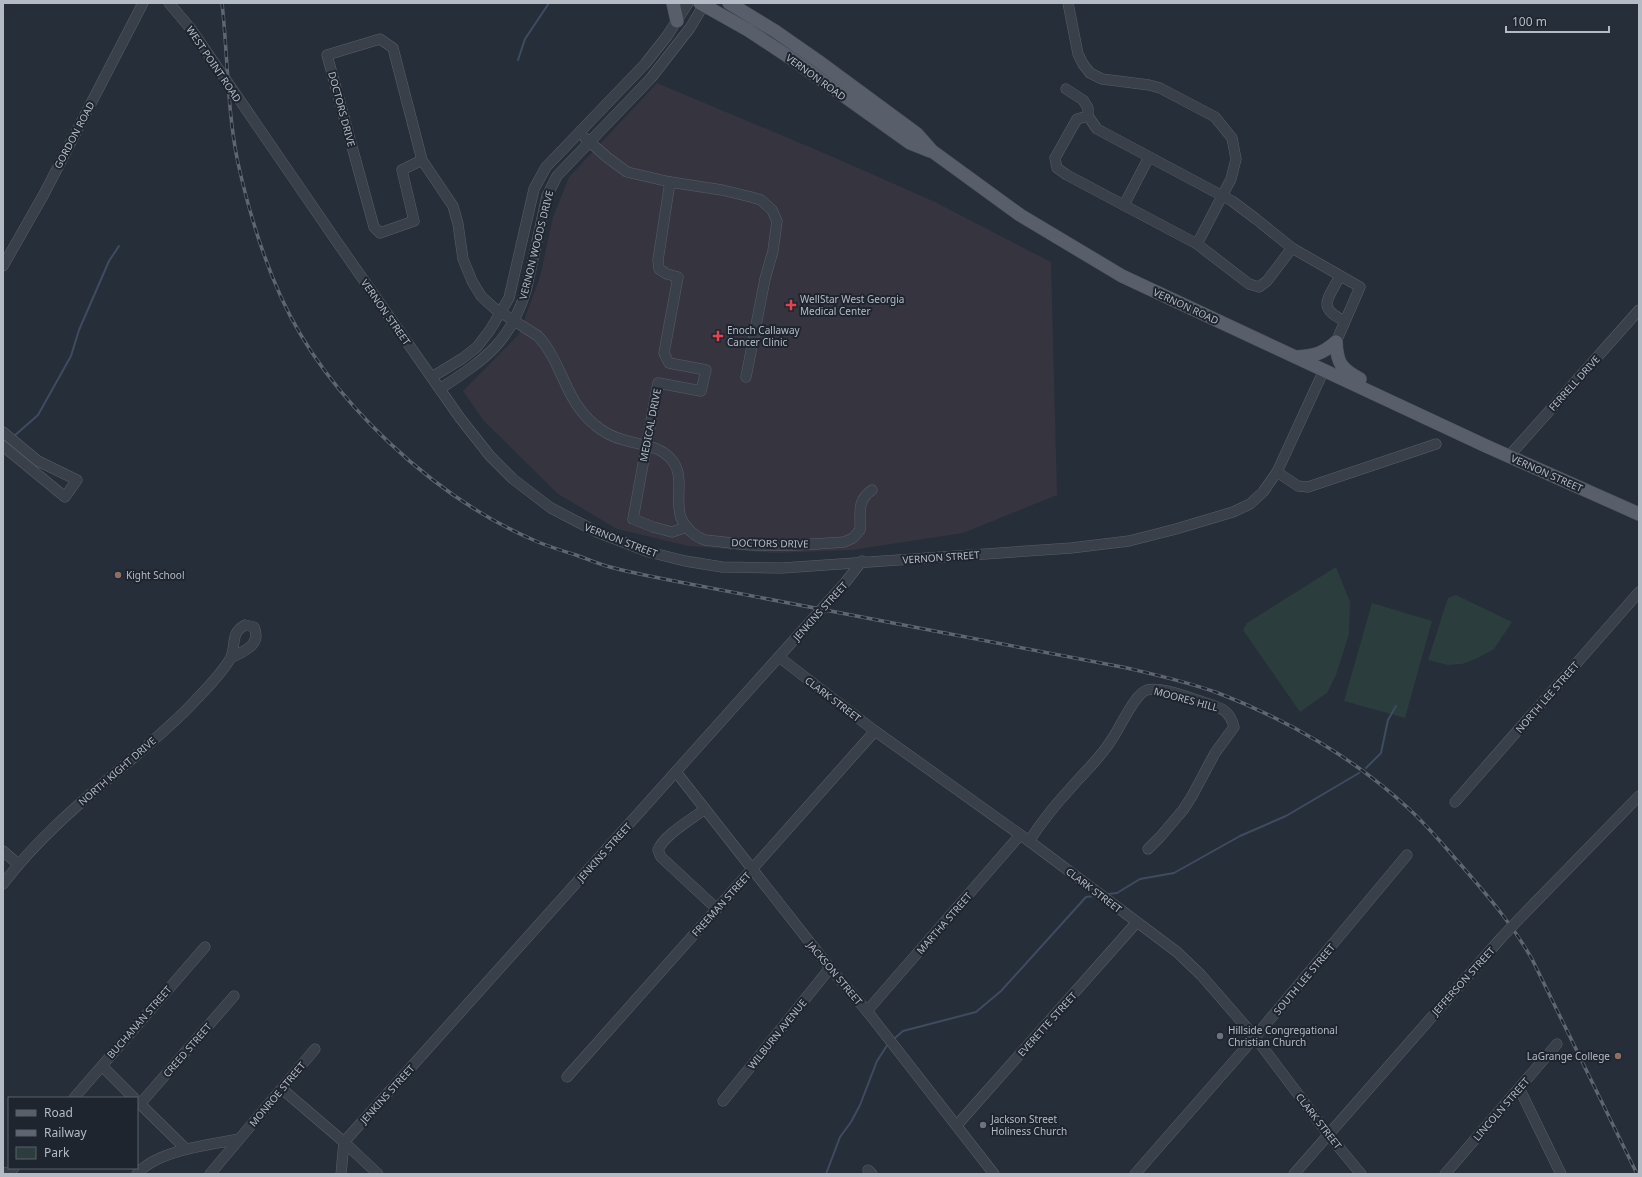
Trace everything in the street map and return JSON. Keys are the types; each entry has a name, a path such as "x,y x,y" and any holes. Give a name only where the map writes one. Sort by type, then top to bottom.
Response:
{"main road":[{"path":"673,3 677,21"},
{"name":"VERNON ROAD","path":"703,4 784,53 910,143 932,151"},
{"name":"VERNON ROAD","path":"735,5 802,50 917,134 932,151 1020,215 1122,276 1456,432"},
{"path":"1295,357 1312,356 1325,351 1336,342"},
{"path":"1336,342 1337,355 1340,365 1389,400"},
{"name":"VERNON STREET","path":"1456,432 1639,514"}],"street":[{"name":"GORDON ROAD","path":"3,266 47,187 143,3"},
{"name":"WEST POINT ROAD","path":"168,3 191,29 257,127"},
{"path":"178,3 191,29"},
{"name":"VERNON WOODS DRIVE","path":"432,377 463,358 477,347 490,330 509,298 534,189 549,163 645,64 677,21 688,3"},
{"path":"1068,3 1078,54 1090,73 1102,79 1149,85 1160,88 1215,118 1232,138 1236,159 1231,179 1197,244"},
{"name":"VERNON WOODS DRIVE","path":"440,389 488,355 505,336 521,305 526,291 549,190 562,169 651,78 690,28 703,4"},
{"name":"DOCTORS DRIVE","path":"422,160 402,170 414,221 380,232 374,228 327,55 380,39 393,48 422,160 453,206 458,224 463,259 472,282 481,296 500,313 513,321"},
{"path":"1066,89 1082,100 1088,108 1088,116 1097,129 1232,201 1292,248 1360,287 1336,342"},
{"path":"1088,116 1077,119 1055,158 1057,168 1067,175 1197,244 1249,284 1259,287 1267,281 1292,248"},
{"name":"VERNON STREET","path":"257,127 460,418 480,444 513,479 538,499 561,514 614,540 667,557 722,567 782,568 862,561 934,558 1071,548 1129,541 1189,526 1242,508 1263,492 1277,472 1324,370"},
{"path":"579,132 589,142 628,172 670,182 722,190 761,200 772,210 777,221 773,251 765,279 746,377"},
{"path":"1124,205 1149,157"},
{"name":"MEDICAL DRIVE","path":"670,182 658,260 659,269 667,274 678,277 664,353 669,363 706,370 701,391 658,382 633,519 653,528 672,532 687,527"},
{"path":"1340,276 1327,301 1327,309 1333,316 1345,321"},
{"name":"FERRELL DRIVE","path":"1509,456 1639,310"},
{"path":"513,321 538,336 543,341 552,353 573,400 594,425 615,437 646,445 666,454 676,467 679,482 679,507 682,518 687,527"},
{"path":"3,432 38,461 77,480 64,497 3,446"},
{"path":"1277,472 1298,486 1308,487 1436,444"},
{"name":"DOCTORS DRIVE","path":"687,527 695,535 705,540 736,544 774,545 844,542 853,538 860,530 860,504 862,497 872,490"},
{"name":"JENKINS STREET","path":"344,1142 779,657 844,584 862,561"},
{"name":"NORTH LEE STREET","path":"1455,802 1639,592"},
{"name":"CLARK STREET","path":"779,657 875,731 1030,841 1177,952 1201,974 1255,1037 1328,1134 1361,1174"},
{"name":"NORTH KIGHT DRIVE","path":"3,884 18,864 25,859 57,824 178,719 210,685 231,658"},
{"name":"MOORES HILL","path":"1030,841 1044,819 1094,764 1111,742 1136,698 1147,690 1160,690 1221,708 1231,717 1234,727 1215,753 1183,810 1148,849"},
{"name":"FREEMAN STREET","path":"567,1077 753,870 875,731"},
{"name":"JACKSON STREET","path":"676,772 830,968 867,1011 957,1125 988,1172"},
{"name":"JEFFERSON STREET","path":"1294,1174 1502,937 1639,796"},
{"path":"705,809 660,844 658,850 661,857 717,909"},
{"name":"MARTHA STREET","path":"867,1011 1020,835"},
{"path":"3,851 18,864"},
{"name":"SOUTH LEE STREET","path":"1135,1174 1255,1037 1407,855"},
{"name":"EVERETTE STREET","path":"957,1125 1137,922"},
{"name":"BUCHANAN STREET","path":"75,1097 205,946"},
{"name":"WILBURN AVENUE","path":"723,1101 830,968"},
{"name":"CREED STREET","path":"138,1100 234,996"},
{"name":"LINCOLN STREET","path":"1445,1174 1557,1044"},
{"name":"MONROE STREET","path":"210,1174 315,1049"},
{"path":"102,1066 133,1097"},
{"path":"1521,1086 1520,1090 1561,1174"},
{"path":"282,1089 344,1142 378,1174"},
{"path":"138,1102 186,1149"},
{"path":"136,1174 148,1164 167,1155 186,1149 239,1139"},
{"path":"341,1174 344,1142"}],"shaded area":[{"name":"WellStar West Georgia Medical Center","path":"657,83 831,156 935,202 1051,262 1057,495 963,533 852,550 774,553 688,546 617,529 558,494 483,420 463,391 519,334 540,277 553,217 569,177"}],"green space":[{"path":"1336,567 1350,602 1349,634 1336,675 1327,693 1300,712 1243,630 1247,623"},
{"path":"1456,595 1512,622 1494,649 1478,658 1462,664 1448,665 1428,660 1448,598"},
{"path":"1372,603 1432,621 1405,718 1344,701"}],"waterway":[{"path":"518,60 525,39 549,3"},
{"path":"13,437 38,415 71,356 79,330 109,261 119,246"},
{"path":"1366,768 1381,753 1388,720 1396,706"},
{"path":"1108,894 1117,893 1140,879 1174,873 1240,836 1286,816 1359,773"},
{"path":"895,1038 903,1031 976,1012 1001,991 1086,897 1094,896"},
{"path":"826,1174 840,1137 851,1122 860,1105 877,1061 888,1044"}],"railway":[{"path":"222,3 234,143 246,197 256,231 274,281 301,335 326,372 355,408 388,442 424,472 461,500 499,523 543,544 606,566 669,580 1127,668 1161,676 1218,693 1243,703 1294,728 1342,756 1387,790 1415,815 1471,877 1508,922 1532,959 1637,1174"}],"place":[{"name":"WellStar West Georgia Medical Center","path":"791,305"},
{"name":"Enoch Callaway Cancer Clinic","path":"718,336"},
{"name":"Kight School","path":"118,575"},
{"name":"Hillside Congregational Christian Church","path":"1220,1036"},
{"name":"LaGrange College","path":"1618,1056"},
{"name":"Jackson Street Holiness Church","path":"983,1125"}]}
